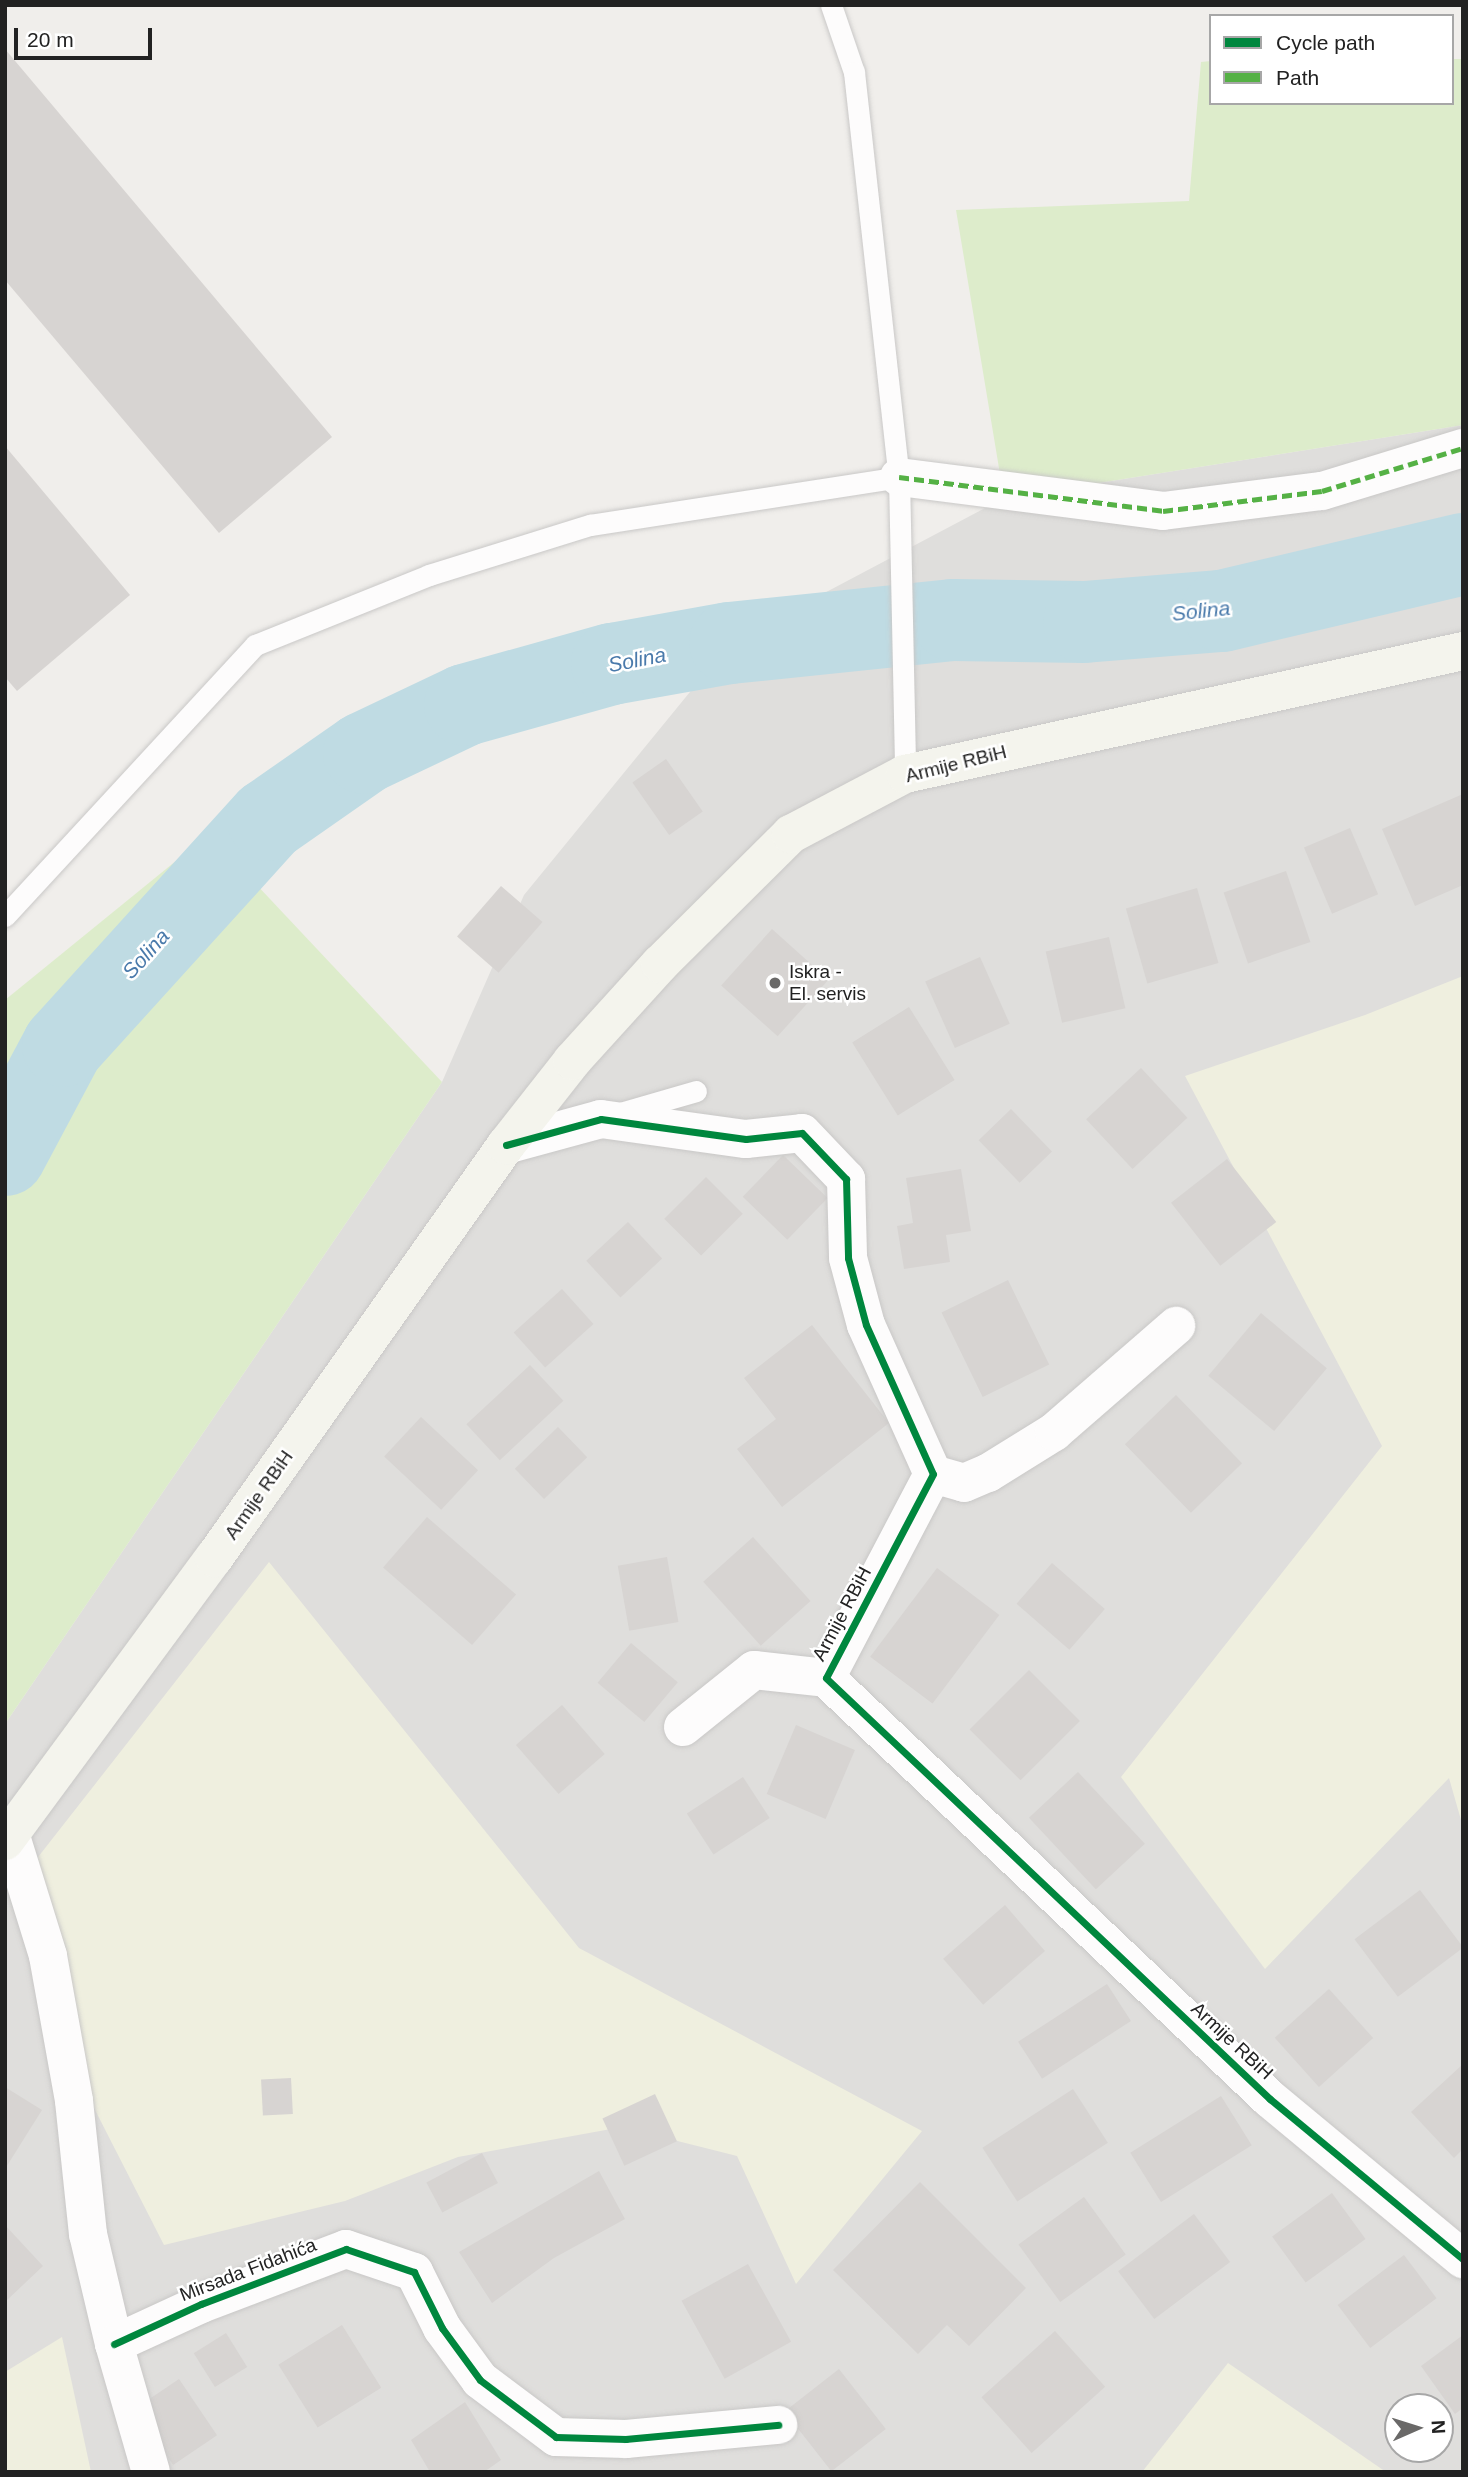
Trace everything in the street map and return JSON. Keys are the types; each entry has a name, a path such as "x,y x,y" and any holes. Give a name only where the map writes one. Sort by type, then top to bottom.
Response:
{"main road":[{"name":"Armije RBiH","path":"8,1837 214,1558 506,1145 572,1061 713,906 791,834 905,774 1463,651"}],"street":[{"path":"899,477 1163,511 1322,491 1463,448"},
{"path":"506,1145 601,1119 746,1139 802,1133 846,1179 848,1258 866,1325 933,1474 964,1483 988,1473 1054,1432 1176,1326"},
{"name":"Armije RBiH","path":"825,1678 933,1474"},
{"name":"Armije RBiH","path":"683,1727 754,1670 825,1678 1270,2099 1463,2259"},
{"path":"8,1837 48,1956 74,2101 88,2234 114,2344 151,2472"},
{"name":"Mirsada Fidahića","path":"114,2344 201,2304 346,2249 414,2272 442,2328 480,2379 556,2437 626,2439 778,2425"}],"lane":[{"path":"831,5 854,72 899,477 905,774"},
{"path":"5,916 255,645 429,575 590,525 899,477"},
{"path":"601,1119 696,1091"}],"shaded area":[{"path":"1463,425 1463,2472 5,2472 5,1724 442,1082 524,895 730,643 1004,498"}],"green space":[{"path":"1454,59 1463,59 1463,425 1004,498 956,210 1189,201 1201,62 1209,61 1209,105 1454,105"},
{"path":"209,834 442,1082 5,1724 5,1000"},
{"path":"1463,976 1463,1827 1449,1778 1265,1969 1121,1777 1382,1446 1185,1076 1365,1015"},
{"path":"269,1562 579,1948 922,2131 796,2284 737,2156 622,2127 458,2157 345,2201 164,2245 92,2104 24,1875"},
{"path":"62,2337 91,2472 5,2472 5,2372"},
{"path":"1228,2363 1386,2472 1142,2472"}],"building":[{"path":"5,49 332,437 219,533 5,280"},
{"path":"5,446 130,595 17,691 5,677"},
{"path":"666,759 703,811 669,835 632,783"},
{"path":"1463,794 1463,885 1415,906 1382,829"},
{"path":"1350,828 1378,894 1332,914 1304,848"},
{"path":"1286,871 1310,942 1248,963 1224,892"},
{"path":"501,886 543,922 499,973 457,937"},
{"path":"1197,888 1218,963 1147,983 1126,908"},
{"name":"Iskra - El. servis","path":"772,929 828,980 778,1036 721,985"},
{"path":"1109,937 1125,1008 1062,1023 1046,952"},
{"path":"980,957 1010,1024 955,1048 925,981"},
{"path":"909,1007 955,1080 898,1115 852,1043"},
{"path":"1141,1068 1187,1118 1133,1169 1086,1119"},
{"path":"1011,1109 1052,1151 1020,1183 979,1140"},
{"path":"783,1155 828,1198 787,1240 743,1197"},
{"path":"1227,1159 1276,1222 1220,1266 1171,1203"},
{"path":"961,1169 971,1231 946,1235 950,1262 904,1269 897,1226 913,1223 906,1178"},
{"path":"706,1177 743,1214 701,1255 664,1219"},
{"path":"628,1222 662,1259 620,1297 586,1261"},
{"path":"1008,1280 1049,1364 983,1397 941,1312"},
{"path":"562,1289 593,1324 545,1367 514,1332"},
{"path":"1261,1313 1327,1368 1274,1431 1208,1376"},
{"path":"812,1325 889,1423 782,1507 737,1449 776,1419 744,1378"},
{"path":"530,1365 563,1401 500,1460 466,1424"},
{"path":"1176,1395 1242,1463 1191,1513 1125,1444"},
{"path":"421,1417 478,1470 441,1510 384,1456"},
{"path":"558,1427 587,1457 544,1499 515,1469"},
{"path":"427,1517 516,1594 472,1645 383,1568"},
{"path":"753,1537 811,1601 761,1646 703,1582"},
{"path":"667,1557 678,1622 629,1631 618,1566"},
{"path":"1052,1563 1105,1609 1069,1650 1017,1604"},
{"path":"937,1568 999,1615 932,1704 870,1657"},
{"path":"631,1643 678,1682 644,1722 598,1683"},
{"path":"1029,1670 1080,1721 1021,1780 970,1729"},
{"path":"562,1705 605,1754 559,1794 516,1745"},
{"path":"796,1725 855,1750 826,1819 767,1794"},
{"path":"1078,1772 1145,1844 1096,1889 1029,1818"},
{"path":"743,1777 770,1818 713,1855 687,1813"},
{"path":"1420,1890 1463,1948 1398,1997 1355,1939"},
{"path":"1005,1905 1045,1951 983,2005 943,1959"},
{"path":"1107,1984 1131,2021 1042,2079 1018,2042"},
{"path":"1329,1989 1373,2038 1319,2087 1275,2038"},
{"path":"1463,2064 1463,2149 1454,2158 1411,2112"},
{"path":"291,2078 293,2114 263,2116 261,2080"},
{"path":"5,2087 42,2110 5,2169"},
{"path":"1073,2089 1108,2143 1017,2201 982,2148"},
{"path":"655,2094 677,2141 624,2166 602,2119"},
{"path":"1221,2096 1252,2145 1161,2202 1130,2153"},
{"path":"482,2153 498,2183 442,2213 426,2183"},
{"path":"599,2171 625,2219 554,2258 492,2303 459,2252"},
{"path":"920,2182 1026,2288 969,2346 947,2325 918,2354 833,2270"},
{"path":"1332,2193 1366,2239 1306,2283 1272,2236"},
{"path":"1084,2197 1126,2254 1060,2302 1018,2245"},
{"path":"1194,2214 1230,2262 1154,2319 1118,2271"},
{"path":"5,2225 43,2266 5,2302"},
{"path":"1404,2255 1436,2298 1370,2348 1338,2305"},
{"path":"748,2264 791,2342 725,2379 682,2301"},
{"path":"342,2325 381,2388 318,2427 278,2365"},
{"path":"1055,2331 1105,2387 1032,2453 981,2397"},
{"path":"226,2333 247,2367 215,2387 194,2353"},
{"path":"1463,2335 1463,2408 1455,2414 1454,2393 1440,2393 1421,2366"},
{"path":"839,2369 886,2429 831,2471 785,2411"},
{"path":"179,2379 217,2435 173,2465 135,2409"},
{"path":"465,2402 501,2460 484,2472 430,2472 411,2440"}],"waterway":[{"name":"Solina","path":"5,1155 63,1046 268,820 364,753 465,705 612,664 730,643 953,620 1084,622 1222,611 1463,554"}],"marked path":[{"path":"899,477 1163,511 1322,491 1463,448"}],"cycle path":[{"path":"506,1145 601,1119 746,1139 802,1133 846,1179 848,1258 866,1325 933,1474 826,1678 1270,2099 1463,2259"},
{"path":"114,2344 201,2304 346,2249 414,2272 442,2328 480,2380 556,2437 626,2439 778,2425"}],"place":[{"name":"Iskra - El. servis","path":"775,983"}]}
